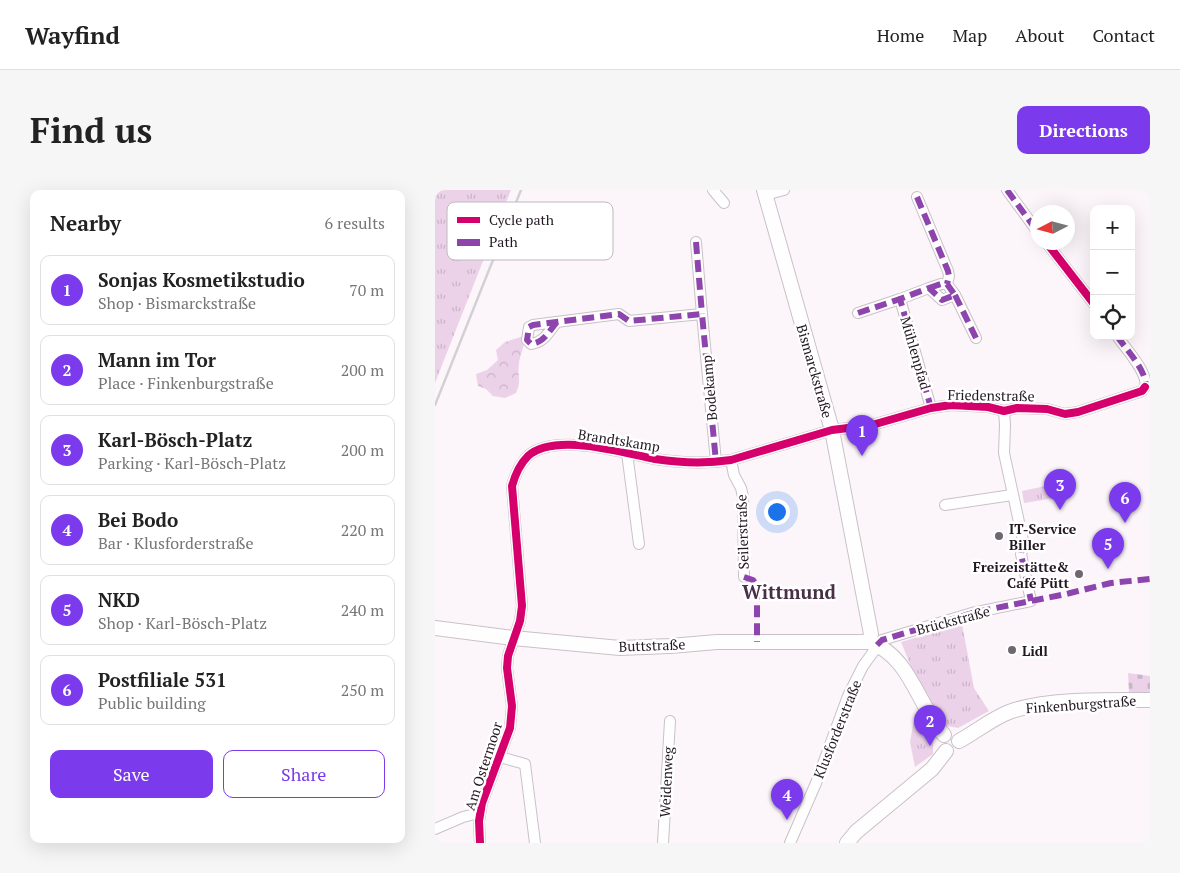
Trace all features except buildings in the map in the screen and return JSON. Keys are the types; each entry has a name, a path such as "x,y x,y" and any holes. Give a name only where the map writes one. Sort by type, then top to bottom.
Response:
{"street":[{"path":"713,190 724,203"},
{"path":"765,192 785,190"},
{"path":"1007,190 1030,221"},
{"name":"Bismarckstraße","path":"765,192 832,430 873,643"},
{"path":"917,197 949,271 947,284 955,295 976,338"},
{"name":"Bodekamp","path":"697,242 716,462"},
{"path":"1052,250 1090,299"},
{"name":"Mühlenpfad","path":"858,313 941,284 947,284"},
{"path":"929,288 942,300 955,295"},
{"name":"Mühlenpfad","path":"900,299 931,408"},
{"path":"557,322 619,314 629,321 702,314"},
{"name":"Friedenstraße","path":"832,430 872,425 931,408 959,406 1004,410 1017,408 1047,409 1065,414 1078,412 1142,391 1145,387 1146,379 1120,340"},
{"path":"945,505 1013,495 1004,452 1004,410"},
{"name":"Brandtskamp","path":"513,638 520,621 522,590 512,486 520,466 529,456 537,451 553,447 573,445 682,462 716,462 731,460 832,430"},
{"name":"Brandtskamp","path":"627,453 639,544"},
{"name":"Seilerstraße","path":"731,460 734,475 741,488 743,497 744,577"},
{"name":"Brückstraße","path":"873,643 955,618 1031,601 1021,554 1024,544 1013,495"},
{"name":"Buttstraße","path":"435,628 513,638 620,648 717,642 873,643"},
{"name":"Am Ostermoor","path":"480,843 479,813 510,728 512,706 507,656 513,638"},
{"path":"873,643 892,654 898,661 932,720 944,735"},
{"name":"Klusforderstraße","path":"790,843 816,783 848,696 873,643"},
{"name":"Finkenburgstraße","path":"847,843 857,832 932,769 946,751 950,752 957,749 959,741 996,718 1021,708 1040,705 1090,701 1150,700"},
{"name":"Weidenweg","path":"663,843 669,721"},
{"path":"944,735 953,734 959,741"},
{"path":"944,735 941,744 946,751"},
{"path":"500,757 525,764 535,843"},
{"path":"435,829 463,817 479,813"}],"green space":[{"path":"435,190 511,190 506,202 447,202 447,260 483,260 435,383"},
{"path":"524,336 519,368 519,385 516,393 505,398 493,396 486,389 478,386 476,374 487,370 498,360 496,350 505,342"},
{"path":"1067,481 1070,494 1043,500 1041,487"},
{"path":"1041,487 1043,500 1024,503 1022,491"},
{"path":"962,624 974,688 989,711 958,728 947,726 928,702 901,642"},
{"path":"1128,673 1150,676 1150,692 1129,692"},
{"path":"915,714 933,742 933,754 915,767 910,742"}],"railway":[{"path":"516,202 521,190"},
{"path":"435,405 493,260"}],"marked path":[{"path":"1007,190 1030,221"},
{"path":"917,197 948,271 947,284"},
{"path":"696,242 702,314"},
{"path":"929,288 947,284 955,295 942,300 929,288 900,299 931,408"},
{"path":"955,295 976,338"},
{"path":"858,313 900,299"},
{"path":"557,322 540,341 531,344 527,340 529,327 533,325 619,314 629,321 702,314 716,462"},
{"path":"1120,340 1140,368 1145,381 1145,387"},
{"path":"1023,541 1021,554 1031,601"},
{"path":"744,577 753,580 757,586 757,642"},
{"path":"877,645 882,640 976,612 1111,583 1150,579"}],"cycle path":[{"path":"1052,250 1090,299"},
{"path":"480,843 479,821 482,803 510,728 512,706 507,668 508,656 520,621 522,606 512,486 518,470 528,456 540,449 572,445 590,446 674,461 731,460 832,430 872,425 931,408 951,405 988,407 1004,411 1017,408 1047,409 1065,414 1078,412 1142,391 1145,387"}],"place":[{"name":"Sonjas Kosmetikstudio","path":"862,456"},
{"name":"Karl-Bösch-Platz","path":"1060,510"},
{"name":"Postfiliale 531","path":"1125,523"},
{"name":"IT-Service Biller","path":"999,536"},
{"name":"NKD","path":"1108,569"},
{"name":"Freizeistätte& Café Pütt","path":"1079,574"},
{"name":"Lidl","path":"1012,650"},
{"name":"Mann im Tor","path":"930,746"},
{"name":"Bei Bodo","path":"787,820"}],"district":[{"name":"Wittmund","path":"789,591"}]}
